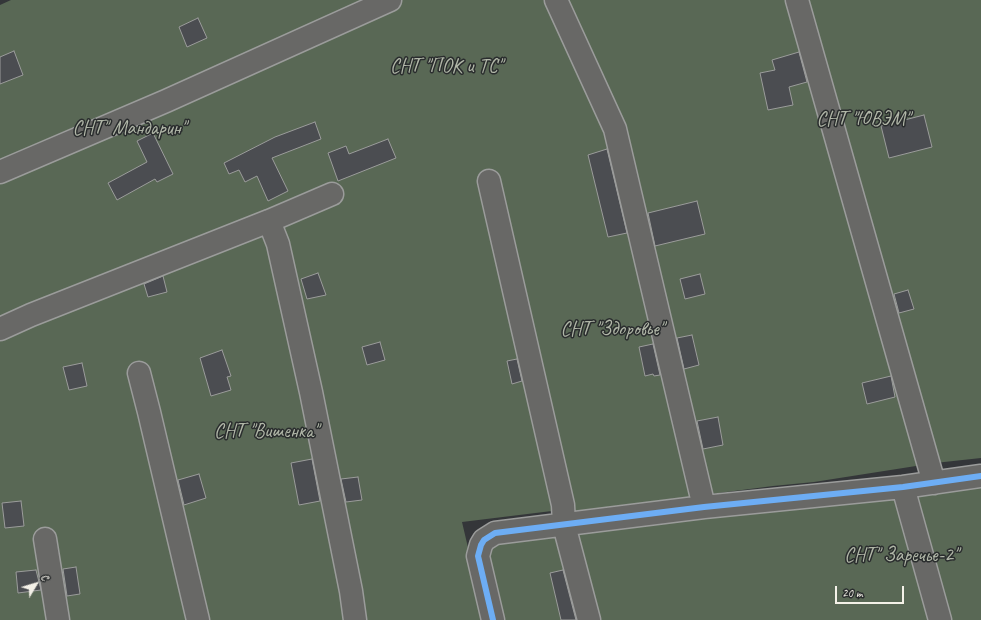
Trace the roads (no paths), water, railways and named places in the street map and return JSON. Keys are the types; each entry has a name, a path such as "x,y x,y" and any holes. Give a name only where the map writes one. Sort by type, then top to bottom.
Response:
{"street":[{"path":"0,172 166,101 390,0"},
{"path":"556,0 615,129 704,507"},
{"path":"797,0 934,483"},
{"path":"489,181 563,505 564,525 589,620"},
{"path":"0,329 31,315 269,221 332,194"},
{"path":"269,221 278,244 309,385 351,591 355,620"},
{"path":"138,373 149,412 198,620"},
{"path":"493,620 478,556 484,540 494,533 704,507 903,487 981,476"},
{"path":"903,487 940,620"},
{"path":"45,539 58,620"}],"park label":[{"name":"СНТ \"ПОК и ТС\"","path":"446,67"},
{"name":"СНТ \"ЮВЭМ\"","path":"863,120"},
{"name":"СНТ\" Мандарин\"","path":"129,129"},
{"name":"СНТ \"Здоровье\"","path":"612,330"},
{"name":"СНТ \"Вишенка\"","path":"266,432"},
{"name":"СНТ\" Заречье-2\"","path":"901,556"}]}
